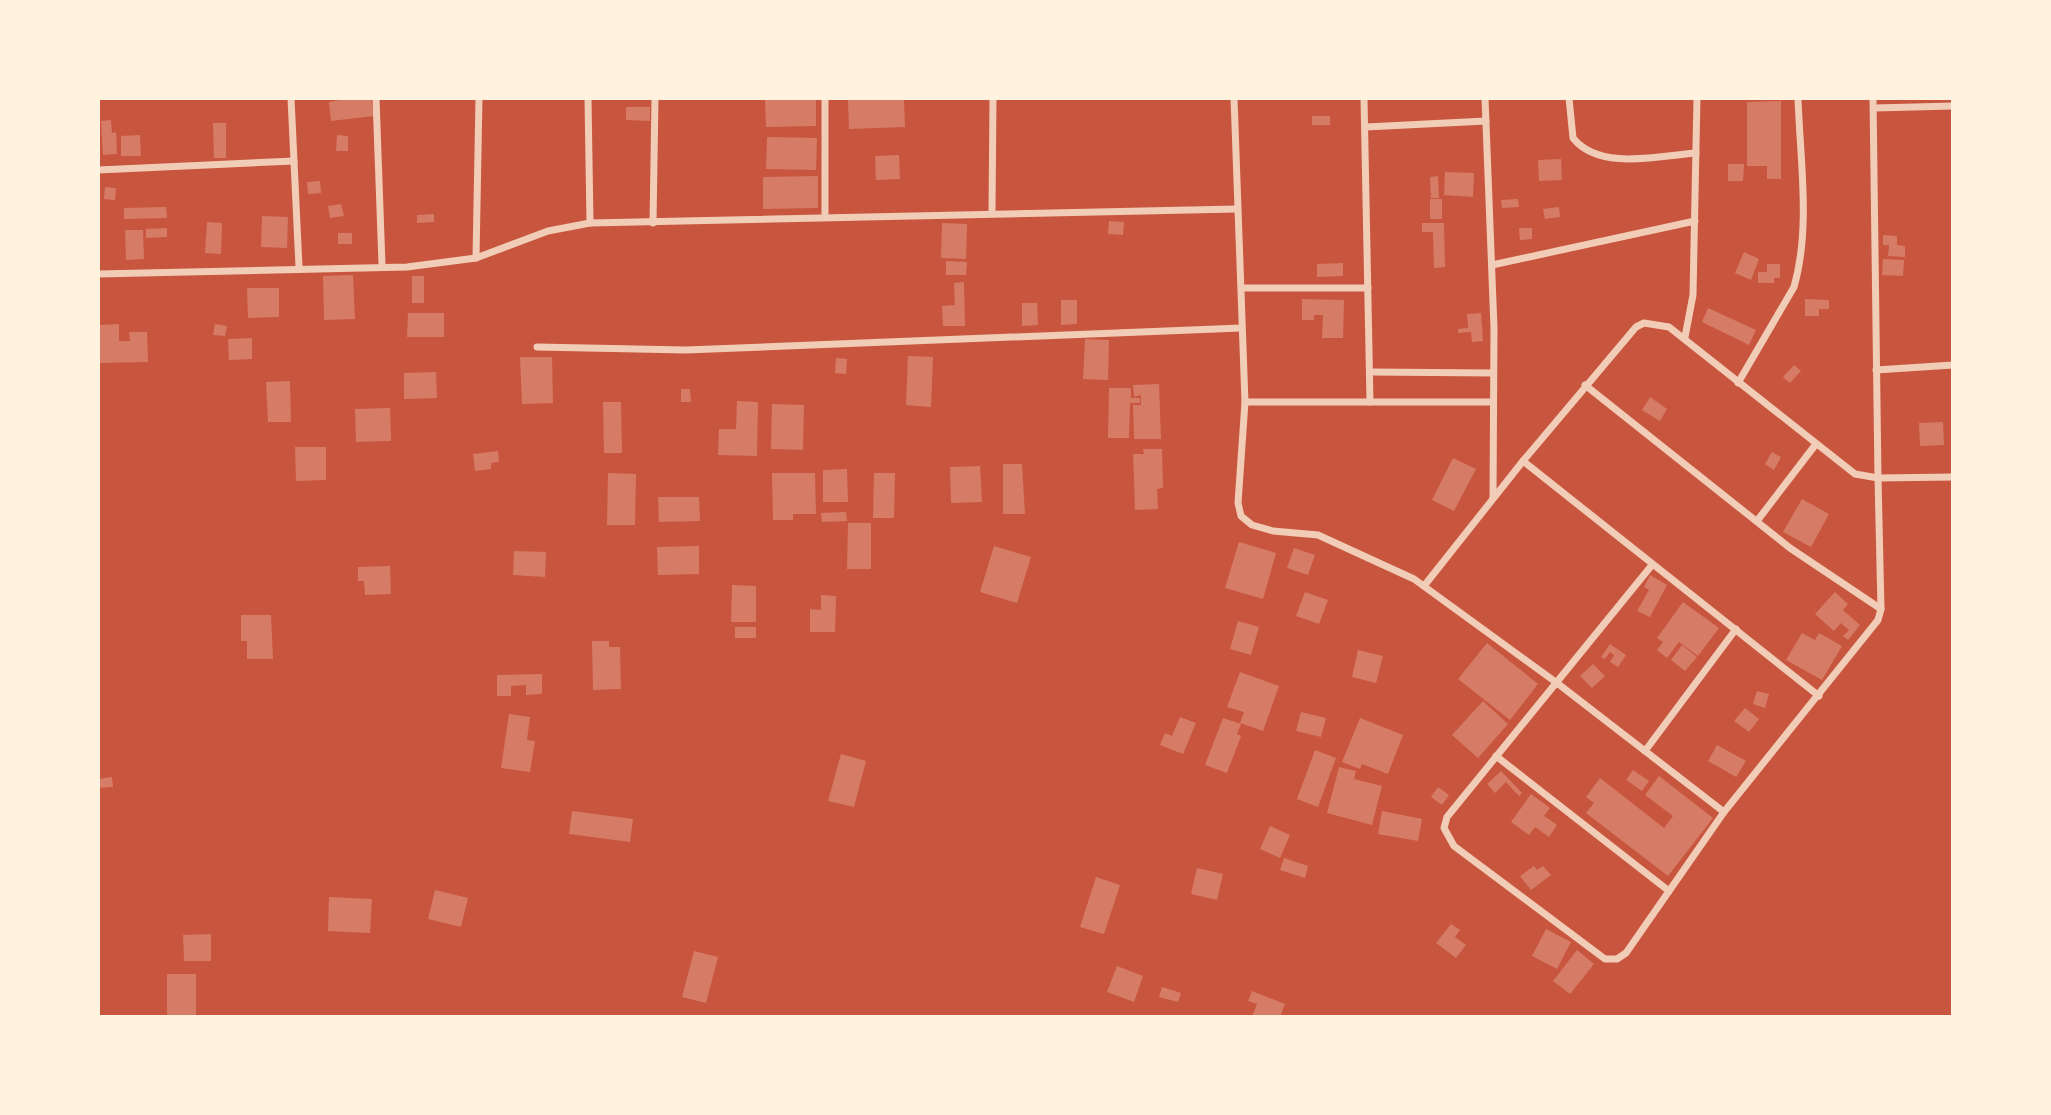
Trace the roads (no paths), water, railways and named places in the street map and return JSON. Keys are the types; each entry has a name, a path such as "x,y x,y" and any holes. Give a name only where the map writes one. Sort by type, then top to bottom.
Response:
{"street":[{"path":"291,98 299,267"},
{"path":"376,98 382,265"},
{"path":"476,258 479,98"},
{"path":"588,98 590,223"},
{"path":"653,223 655,98"},
{"path":"825,98 825,216"},
{"path":"992,212 993,98"},
{"path":"1234,98 1237,209 1243,288 1241,328 1245,402 1238,503 1241,516 1252,525 1273,531 1318,534 1424,586 1557,683 1724,812"},
{"path":"1364,98 1370,402"},
{"path":"1485,98 1492,265 1493,498"},
{"path":"1569,98 1573,138 1590,153 1608,158 1696,153"},
{"path":"1685,337 1693,295 1697,98"},
{"path":"1738,383 1794,287 1799,267 1801,218 1798,98"},
{"path":"1651,565 1447,817 1444,828 1454,846 1605,959 1617,959 1626,953 1724,812 1878,620 1881,609 1874,98"},
{"path":"1874,108 1953,106"},
{"path":"1366,127 1486,121"},
{"path":"98,170 294,161"},
{"path":"98,274 382,265 407,267 476,258 548,231 590,223 992,212 1237,209"},
{"path":"1492,265 1695,221"},
{"path":"1243,288 1368,288"},
{"path":"1424,586 1585,385 1636,327 1644,323 1669,327 1685,337 1738,383 1855,474 1878,478 1953,477"},
{"path":"537,347 686,350 1241,328"},
{"path":"1876,370 1953,365"},
{"path":"1370,372 1493,373"},
{"path":"1585,385 1790,548 1881,609"},
{"path":"1245,402 1492,402"},
{"path":"1757,521 1816,444"},
{"path":"1523,461 1819,696"},
{"path":"1645,751 1736,629"},
{"path":"1496,756 1670,891"}]}
